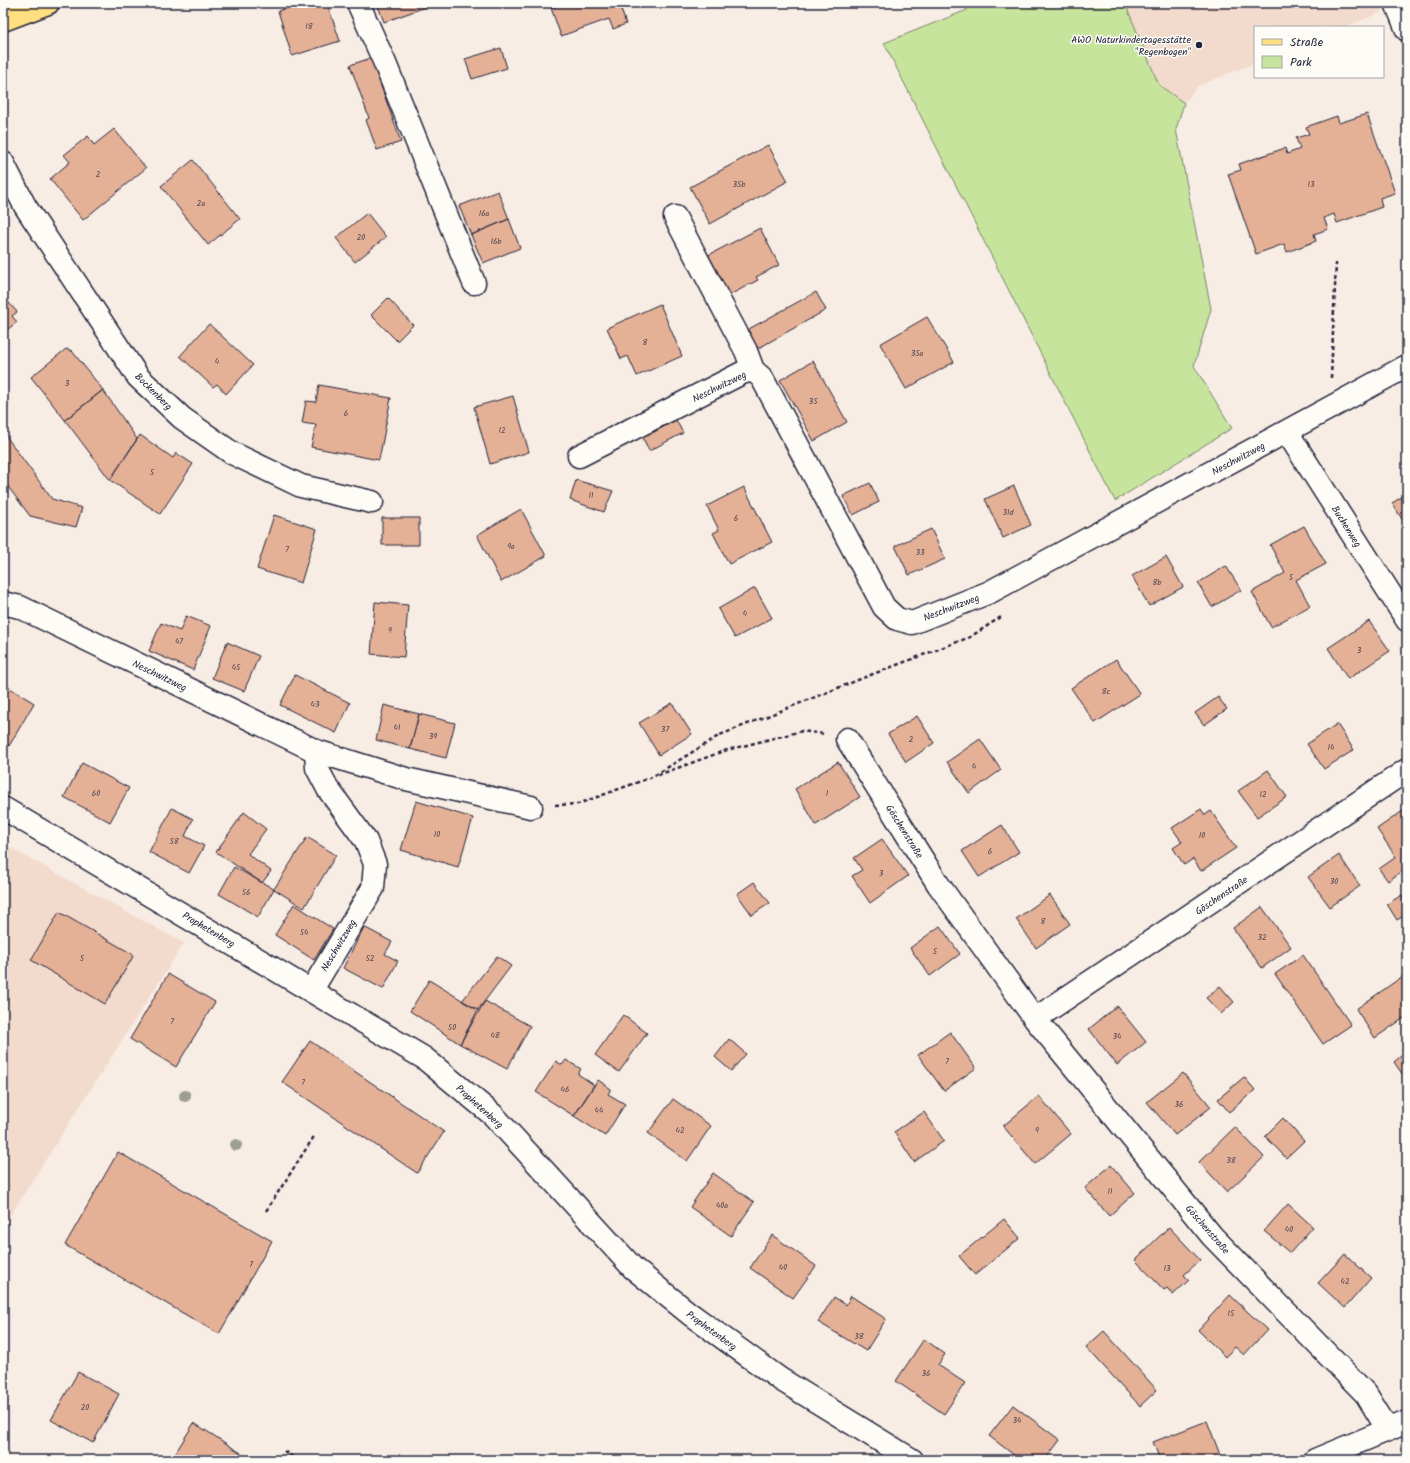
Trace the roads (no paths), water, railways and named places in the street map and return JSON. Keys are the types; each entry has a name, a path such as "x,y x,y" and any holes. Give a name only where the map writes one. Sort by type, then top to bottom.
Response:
{"main road":[{"path":"3,20 48,3"}],"street":[{"path":"358,3 384,61 474,283"},
{"path":"1396,3 1407,30"},
{"name":"Bockenberg","path":"3,164 25,206 138,377 182,418 232,453 301,486 372,502"},
{"path":"675,217 746,352 753,370"},
{"name":"Neschwitzweg","path":"580,456 742,373 753,370 762,378 884,607 897,619 912,623 990,592 1288,432 1407,366"},
{"name":"Buchenweg","path":"1288,432 1407,620"},
{"name":"Neschwitzweg","path":"3,603 20,607 316,751 406,780 531,807"},
{"name":"Göschenstraße","path":"847,739 938,884 1035,1019 1212,1236 1398,1426"},
{"name":"Neschwitzweg","path":"311,990 372,888 375,864 366,842 328,789 317,768 316,751"},
{"name":"Göschenstraße","path":"1035,1019 1407,770"},
{"name":"Prophetenberg","path":"3,808 424,1058 493,1115 632,1268 690,1314 780,1379 882,1440 912,1460"},
{"path":"1315,1460 1398,1426"}],"place":[{"name":"AWO Naturkindertagesstätte \"Regenbogen\"","path":"1199,45"}]}
